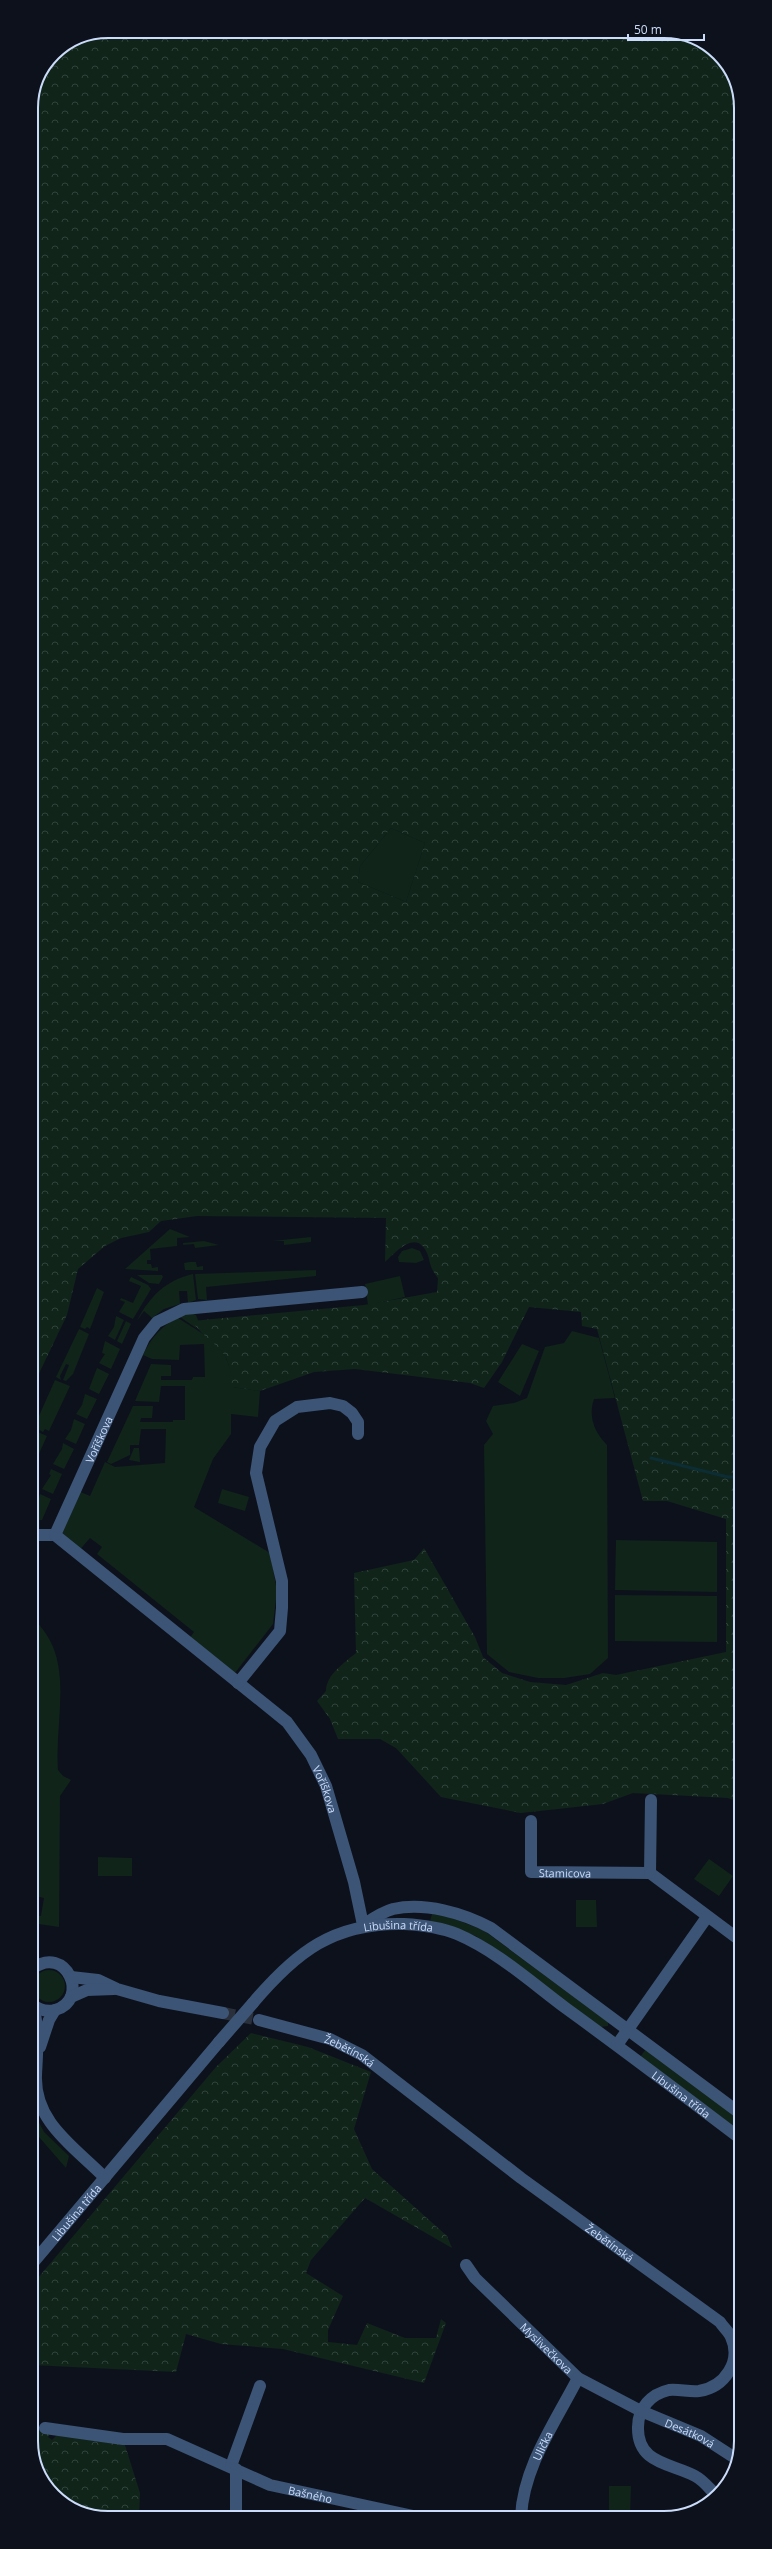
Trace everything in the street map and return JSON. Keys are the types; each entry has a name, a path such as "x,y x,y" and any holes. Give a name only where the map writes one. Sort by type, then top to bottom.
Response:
{"street":[{"name":"Voříškova","path":"362,1292 184,1309 157,1322 144,1338 55,1535 287,1722 312,1755 326,1786 354,1882 363,1925"},
{"path":"238,1683 280,1631 282,1608 280,1568 256,1473 260,1447 275,1421 297,1407 330,1403 343,1406 352,1413 358,1422 358,1434"},
{"path":"38,1535 55,1535"},
{"path":"651,1800 650,1873 734,1936"},
{"name":"Stamicova","path":"531,1821 531,1872 650,1873"},
{"name":"Libušina třída","path":"38,2257 252,2003 280,1972 297,1957 328,1939 363,1925 376,1916 400,1909 440,1910 478,1921 491,1928 734,2109"},
{"path":"617,2045 707,1917"},
{"name":"Libušina třída","path":"363,1925 421,1925 456,1933 483,1948 617,2045 734,2134"},
{"path":"38,1966 44,1963 54,1963 63,1967 71,1977 73,1987 70,1997 65,2005 56,2010 49,2020 38,2054"},
{"path":"71,1977 98,1980 117,1989 166,2002 223,2013"},
{"path":"70,1997 87,1990 117,1989"},
{"path":"38,2007 44,2010 56,2010"},
{"name":"Žebětínská","path":"259,2020 330,2039 362,2055 522,2178 720,2322 731,2336 734,2349"},
{"path":"38,2095 45,2117 54,2130 105,2178"},
{"name":"Myslivečkova","path":"466,2265 475,2278 578,2378 641,2411"},
{"name":"Žebětínská","path":"641,2411 646,2403 657,2394 670,2390 699,2390 714,2386 726,2376 733,2365 734,2359"},
{"name":"Ulička","path":"521,2511 531,2470 578,2378"},
{"path":"236,2511 233,2467 260,2386"},
{"path":"641,2411 638,2426 639,2439 648,2454 662,2464 695,2476 713,2492"},
{"name":"Desátková","path":"641,2411 701,2436 732,2456"},
{"name":"Bašného","path":"45,2428 124,2439 167,2439 233,2467 270,2485 387,2511"}],"green space":[{"path":"108,38 669,38 691,43 710,55 720,65 725,73 733,94 734,108 734,1800 728,1798 633,1793 603,1804 521,1813 441,1797 396,1748 380,1739 338,1739 330,1719 317,1701 326,1691 329,1680 336,1670 356,1653 354,1573 414,1560 424,1548 475,1637 483,1657 502,1673 530,1682 566,1685 603,1673 616,1675 726,1652 726,1519 667,1501 643,1501 597,1329 582,1326 581,1312 529,1307 502,1362 484,1388 470,1383 355,1369 314,1372 260,1391 232,1387 231,1372 224,1354 200,1331 192,1321 364,1305 437,1292 438,1278 432,1268 427,1253 422,1246 417,1243 412,1242 406,1245 385,1262 386,1218 197,1216 161,1221 149,1232 121,1238 105,1246 78,1269 67,1315 38,1375 38,108 39,94 43,81 58,58 69,50 81,43 94,39","holes":["391,828 425,843 406,902 358,882 360,866"]},
{"path":"391,828 425,843 406,902 358,882 360,866"},
{"path":"170,1229 190,1237 177,1238 177,1246 150,1249 151,1260 147,1260 147,1264 151,1264 152,1268 158,1267 158,1271 125,1269"},
{"path":"311,1237 311,1242 284,1245 284,1241 272,1241"},
{"path":"204,1241 219,1245 195,1248 194,1244 183,1245 183,1243"},
{"path":"412,1248 420,1251 424,1260 416,1263 399,1262 398,1257 402,1251"},
{"path":"196,1262 197,1267 203,1266 203,1270 185,1270 184,1263"},
{"path":"316,1270 316,1276 206,1287 207,1300 198,1299 195,1274"},
{"path":"193,1274 196,1300 188,1303 187,1291 179,1291 180,1304 164,1309 152,1318 144,1311 137,1321 147,1304 159,1291 175,1280"},
{"path":"137,1275 162,1275 163,1277 159,1284 149,1283"},
{"path":"400,1276 405,1297 368,1305 365,1284"},
{"path":"131,1277 148,1285 151,1289 133,1319 119,1312 125,1302 120,1300 121,1298 133,1303 141,1286 129,1281"},
{"path":"97,1288 104,1292 90,1329 87,1327 85,1329 80,1327"},
{"path":"191,1313 196,1315 198,1320 196,1328 180,1317"},
{"path":"116,1316 124,1320 115,1340 108,1336 114,1327"},
{"path":"178,1318 209,1338 223,1352 228,1361 233,1387 260,1391 258,1417 231,1414 231,1434 213,1459 194,1507 270,1553 277,1591 273,1624 231,1678 187,1642 194,1632 97,1554 102,1547 90,1538 77,1553 55,1535 76,1490 90,1496 105,1462 115,1467 165,1463 166,1429 141,1429 139,1445 130,1445 130,1455 111,1464 107,1462 133,1406 153,1406 152,1418 141,1418 140,1422 173,1422 173,1420 185,1420 185,1386 161,1386 159,1402 135,1401 151,1364 171,1365 171,1376 161,1376 161,1380 192,1380 193,1377 205,1377 204,1344 180,1345 179,1360 152,1359 143,1355 149,1343 157,1333 166,1325"},
{"path":"126,1321 131,1324 122,1344 117,1341"},
{"path":"79,1329 89,1334 73,1374 66,1381 63,1380 69,1365 66,1364 60,1376 61,1380 56,1377"},
{"path":"572,1331 599,1338 615,1398 594,1399 592,1405 593,1424 602,1440 607,1445 608,1658 590,1674 564,1678 538,1678 509,1672 487,1654 484,1445 493,1434 486,1421 493,1406 514,1403 527,1398 545,1347 564,1343"},
{"path":"105,1341 120,1349 111,1369 99,1363 105,1354 102,1353"},
{"path":"522,1344 539,1351 520,1396 498,1382"},
{"path":"97,1368 109,1374 99,1394 89,1389"},
{"path":"55,1380 70,1386 49,1431 45,1429 43,1432 38,1429 38,1418"},
{"path":"85,1394 97,1399 87,1419 76,1414 82,1405"},
{"path":"74,1419 85,1424 76,1444 65,1439 71,1430"},
{"path":"38,1432 47,1436 38,1456"},
{"path":"63,1443 74,1449 64,1469 53,1464 62,1449"},
{"path":"134,1448 139,1448 140,1462 129,1460"},
{"path":"51,1469 62,1474 53,1494 42,1489 51,1475 49,1474"},
{"path":"222,1489 249,1497 245,1511 218,1503"},
{"path":"40,1494 51,1499 42,1520 38,1520 38,1501"},
{"path":"616,1540 717,1542 717,1592 615,1590"},
{"path":"615,1595 717,1596 717,1642 615,1641"},
{"path":"38,1625 46,1634 54,1651 59,1670 60,1709 58,1770 63,1776 71,1780 60,1796 59,1927 38,1924 38,1916 41,1916 44,1898 38,1896"},
{"path":"98,1857 132,1858 132,1876 98,1876"},
{"path":"709,1859 733,1876 719,1896 694,1879"},
{"path":"576,1900 596,1900 597,1927 576,1927"},
{"path":"432,1914 449,1917 483,1930 608,2022 608,2026 601,2027 476,1936 430,1921"},
{"path":"52,1970 58,1972 63,1977 65,1983 63,1995 58,2000 46,2002 38,1999 38,1973 40,1972"},
{"path":"251,2033 308,2047 371,2072 354,2129 372,2169 447,2236 452,2248 365,2198 311,2260 306,2273 343,2296 328,2330 328,2342 357,2345 367,2323 405,2338 436,2338 441,2319 446,2323 424,2383 283,2349 221,2344 186,2334 176,2372 38,2365 38,2278 216,2067"},
{"path":"646,2049 734,2115 734,2127 640,2057"},
{"path":"38,2120 44,2132 69,2156 66,2168 38,2136"},
{"path":"38,2428 50,2434 48,2437 52,2440 58,2434 124,2442 140,2493 139,2511 94,2510 81,2506 69,2499 52,2484 47,2476 39,2455"},
{"path":"609,2486 631,2486 630,2511 609,2511"}],"waterway":[{"path":"651,1458 728,1477 734,1477"}],"tunnel":[{"path":"223,2013 259,2020"}]}
